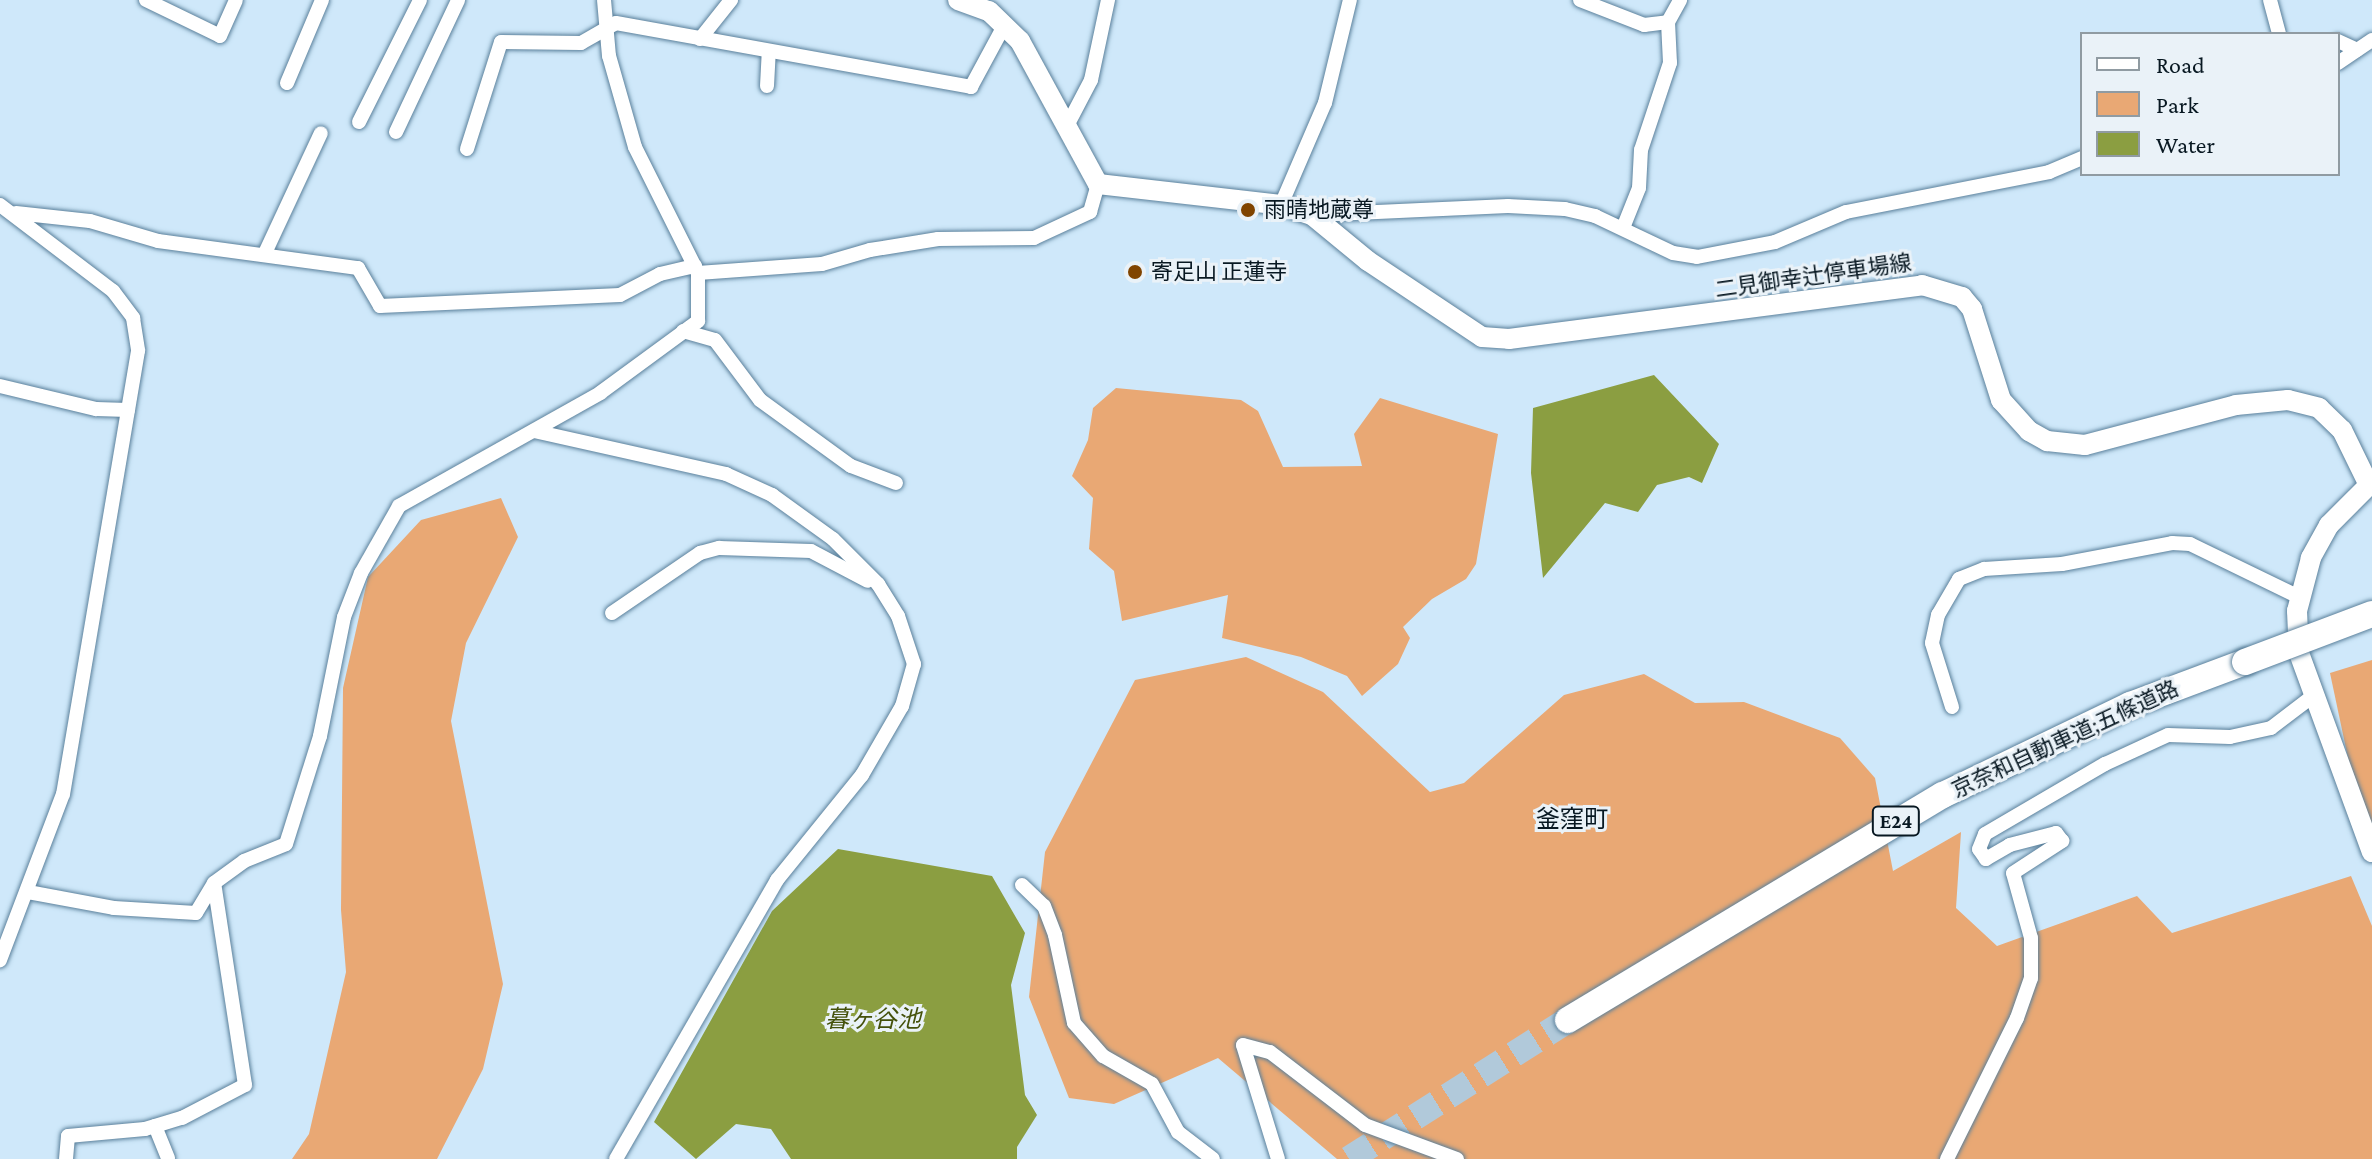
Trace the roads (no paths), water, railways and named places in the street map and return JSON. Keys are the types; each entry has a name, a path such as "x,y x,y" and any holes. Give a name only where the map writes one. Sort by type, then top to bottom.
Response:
{"highway":[{"path":"2275,650 2320,622 2372,602"},
{"name":"京奈和自動車道;五條道路","path":"1568,1020 1943,795 2130,705 2372,614"}],"main road":[{"path":"958,0 989,11 1005,24 1068,124 1098,184"},
{"name":"二見御幸辻停車場線","path":"1098,184 1281,205 1312,215 1368,261 1482,337 1509,339 1922,285 1962,297 1972,309 2001,400 2029,431 2047,441 2085,445 2236,405 2288,400 2319,408 2342,430 2369,485 2323,534 2299,597 2299,653 2372,852"}],"street":[{"path":"146,0 220,36 236,0"},
{"path":"287,83 322,0"},
{"path":"359,122 420,0"},
{"path":"396,132 458,0"},
{"path":"28,892 114,908 196,913 214,883 244,861 286,844 320,736 344,617 361,573 399,506 600,393 698,321 696,269 635,147 605,30 604,0"},
{"path":"700,39 731,0"},
{"path":"1068,124 1091,80 1108,0"},
{"path":"1281,205 1325,103 1350,0"},
{"path":"1580,0 1644,25 1668,22"},
{"path":"1623,228 1639,188 1641,150 1670,63 1668,22 1680,0"},
{"path":"2270,0 2278,32"},
{"path":"467,149 501,42 581,43 616,23 971,87 1005,24"},
{"path":"2340,62 2372,40"},
{"path":"2340,42 2357,50"},
{"path":"767,86 769,52"},
{"path":"265,253 321,133"},
{"path":"1312,215 1508,206 1565,209 1623,228 1673,253 1697,257 1775,242 1846,212 2049,172 2080,159"},
{"path":"6,209 90,221 158,241 265,253 358,268 380,306 620,295 660,274 696,269 822,264 870,250 938,239 1034,238 1090,212 1098,184"},
{"path":"0,960 63,794 138,351 133,318 113,291 74,256 6,209"},
{"path":"683,331 715,340 760,400 851,466 896,483"},
{"path":"0,386 96,409 128,410"},
{"path":"534,431 726,474 772,495 833,539 879,587 898,616 914,664 902,706 862,775 777,880 616,1159"},
{"path":"1952,707 1932,643 1938,615 1959,579 1984,569 2062,564 2181,543 2208,549 2299,597"},
{"path":"612,613 700,553 719,548 811,551 879,587"},
{"path":"1947,1159 2017,1018 2031,978 2031,938 2013,873 2062,841 2056,833 2010,845 1986,859 1979,849 1985,834 2105,764 2168,735 2230,737 2271,728 2313,696"},
{"path":"66,1159 68,1136 155,1126 245,1085 214,883"},
{"path":"1022,885 1044,906 1050,920 1074,1023 1103,1056 1152,1084 1178,1132 1213,1159"},
{"path":"1278,1159 1243,1045 1270,1052 1365,1125 1457,1159"},
{"path":"155,1126 168,1159"}],"water":[{"path":"1654,375 1719,444 1702,483 1689,477 1657,485 1638,512 1605,503 1543,578 1531,473 1533,408"},
{"name":"暮ヶ谷池","path":"838,849 992,876 1025,933 1011,985 1025,1095 1037,1115 1017,1147 1017,1159 791,1159 771,1129 736,1124 696,1159 654,1122 772,911"}],"tunnel":[{"path":"1349,1159 1568,1020"}],"place":[{"name":"雨晴地蔵尊","path":"1248,210"},
{"name":"寄足山 正蓮寺","path":"1135,272"}],"district":[{"name":"釜窪町","path":"1572,819"}]}
